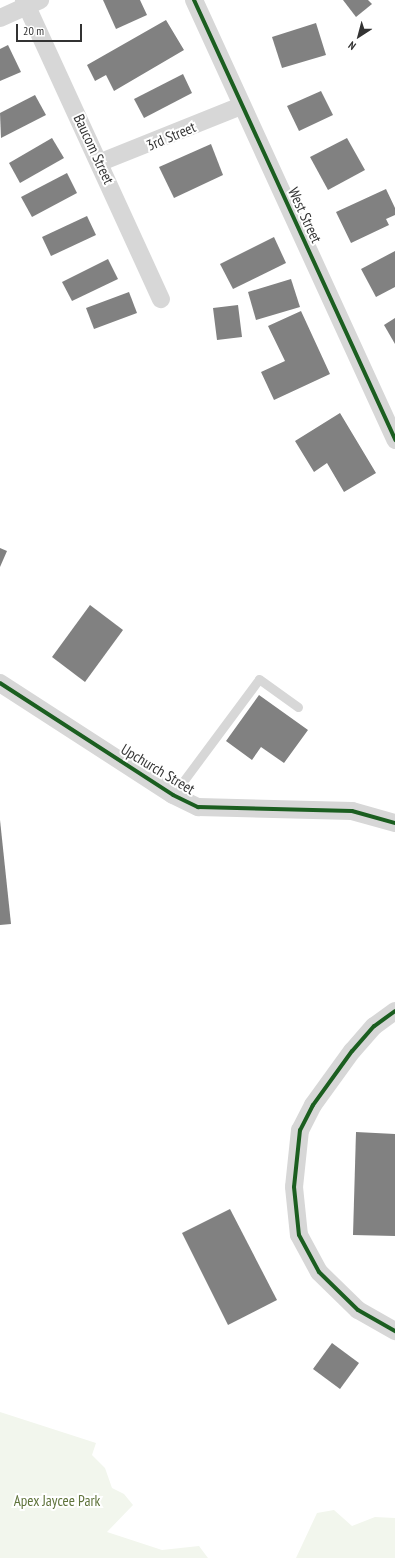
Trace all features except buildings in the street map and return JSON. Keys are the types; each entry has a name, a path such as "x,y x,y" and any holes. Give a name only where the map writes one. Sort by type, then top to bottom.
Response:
{"street":[{"name":"West Street","path":"194,0 241,106 395,440"},
{"path":"0,18 31,2"},
{"name":"Baucom Street","path":"31,2 161,299"},
{"name":"3rd Street","path":"101,162 241,106"},
{"name":"Upchurch Street","path":"0,683 173,796 198,807 218,810 352,811 395,823"},
{"path":"395,1011 374,1026 352,1051 313,1105 300,1130 294,1186 299,1235 319,1272 358,1310 395,1331"}],"lane":[{"path":"173,796 259,679 298,707"}],"green space":[{"name":"Apex Jaycee Park","path":"0,1412 96,1443 92,1455 105,1468 112,1488 124,1494 133,1505 107,1532 162,1550 199,1546 208,1558 0,1558"},
{"path":"334,1510 352,1526 375,1517 395,1518 395,1558 296,1558 317,1513"}],"cycle path":[{"path":"194,0 395,440"},
{"path":"0,683 173,795 198,807 352,811 395,823"},
{"path":"395,1011 374,1026 352,1051 313,1105 300,1130 294,1187 299,1235 319,1272 358,1310 395,1331"}]}
